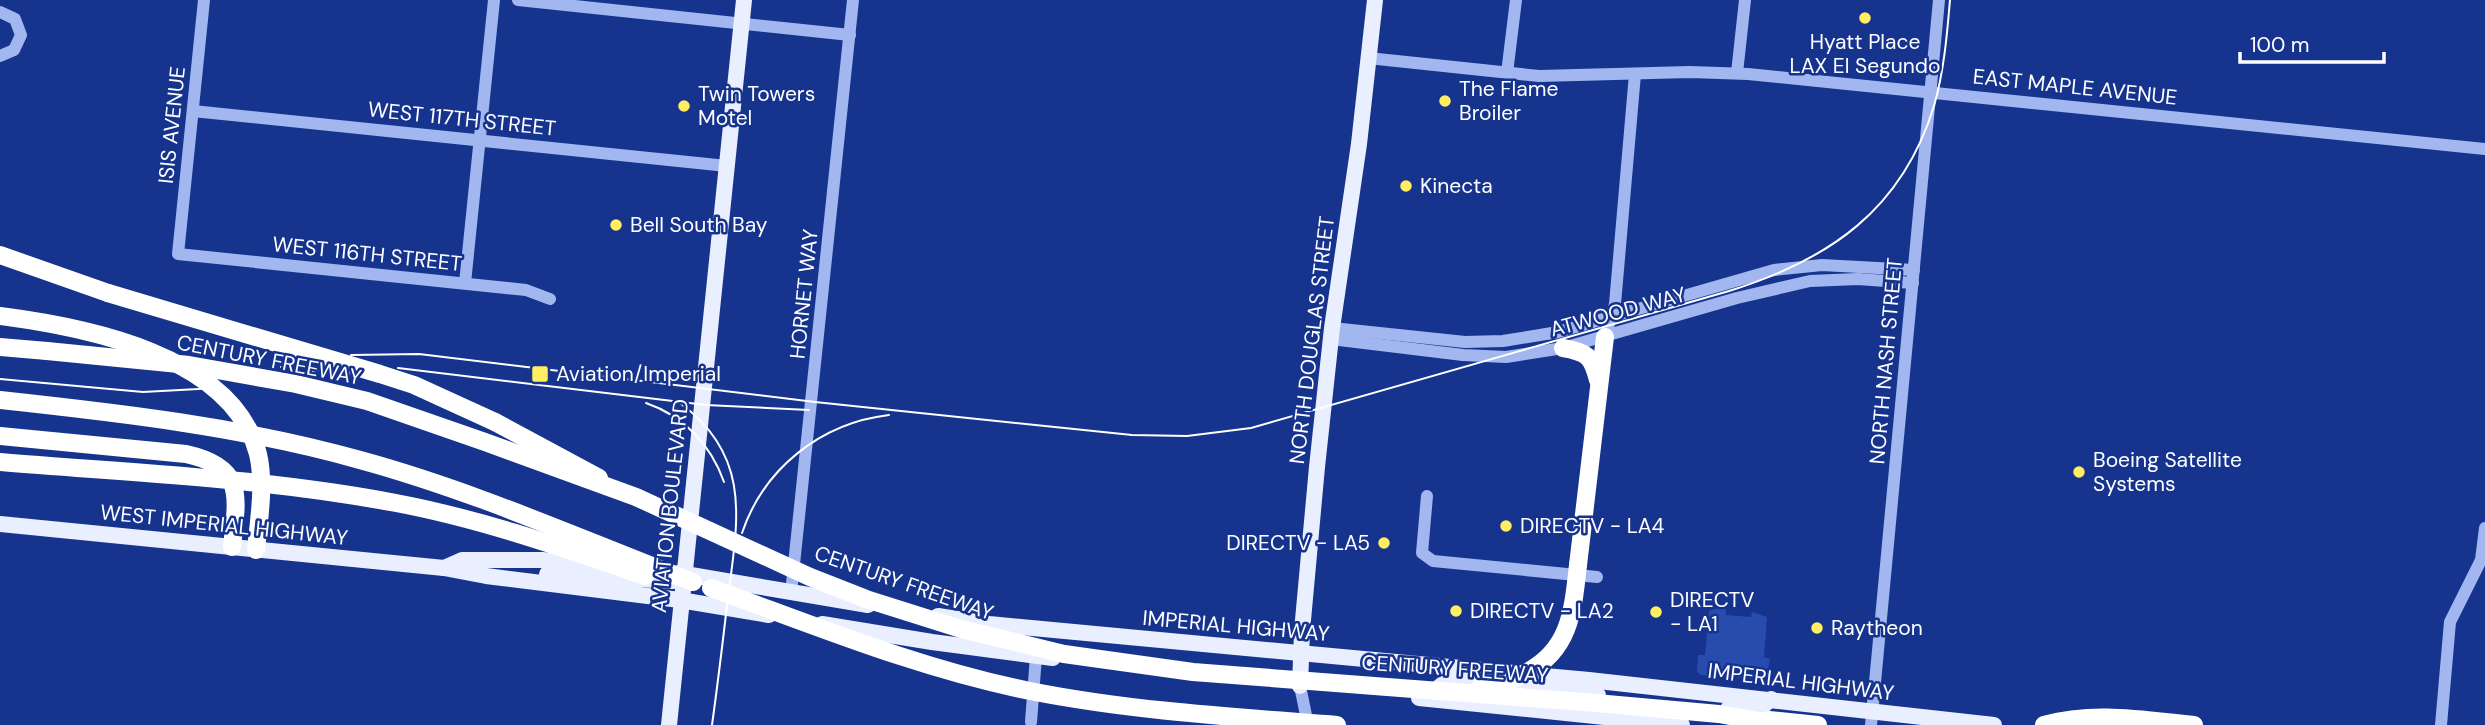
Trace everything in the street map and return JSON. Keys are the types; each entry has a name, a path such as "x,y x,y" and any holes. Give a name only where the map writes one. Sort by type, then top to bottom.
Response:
{"highway":[{"path":"0,255 108,293"},
{"path":"0,264 341,361 414,385 495,422 636,498"},
{"path":"0,316 90,331 157,355 215,389 232,406 249,430 258,455 261,474 256,550"},
{"path":"1421,693 1507,683 1540,666 1553,654 1563,639 1574,600 1605,337"},
{"name":"CENTURY FREEWAY","path":"0,347 189,365 296,384 367,401 636,498 810,577 866,598 921,617 1064,654 1193,672 1421,693 1719,714 1782,725"},
{"path":"1563,348 1581,351 1589,357 1594,364 1599,383"},
{"path":"0,400 217,429 360,459 456,490 876,648 940,669 1027,691 1145,709 1337,725"},
{"path":"0,436 186,454 206,459 228,474 234,491 233,547"},
{"path":"0,462 284,485 338,493 446,514 512,532 647,576 690,578"},
{"path":"1719,714 1818,725"},
{"path":"2044,725 2079,717 2103,716 2194,725"}],"main road":[{"name":"AVIATION BOULEVARD","path":"669,725 680,600 690,578 744,0"},
{"name":"NORTH DOUGLAS STREET","path":"1300,686 1300,653 1332,334 1359,144 1375,0"},
{"name":"WEST IMPERIAL HIGHWAY","path":"0,524 444,568 486,576 680,600"},
{"name":"WEST IMPERIAL HIGHWAY","path":"444,568 462,560 542,560 690,578"},
{"path":"486,576 505,571 673,581 690,578"},
{"name":"IMPERIAL HIGHWAY","path":"690,578 989,624 1300,653 1588,687 1771,699 1872,718 1994,725"},
{"path":"680,600 1036,656 1300,686 1421,693 1682,725"},
{"path":"879,633 913,631 1026,639 1044,629"},
{"path":"1421,693 1443,684 1463,681 1588,687"}],"street":[{"name":"ISIS AVENUE","path":"178,254 204,0"},
{"path":"464,283 494,0"},
{"path":"518,0 849,35"},
{"name":"HORNET WAY","path":"791,593 853,0"},
{"path":"1507,73 1516,0"},
{"path":"1737,73 1745,0"},
{"name":"NORTH NASH STREET","path":"1872,718 1939,0"},
{"path":"0,12 15,19 21,35 14,50 0,56"},
{"name":"EAST MAPLE AVENUE","path":"1368,58 1570,77 1690,72 1737,73 2485,149"},
{"path":"1605,337 1615,304 1635,74"},
{"name":"WEST 117TH STREET","path":"193,111 727,166"},
{"name":"WEST 116TH STREET","path":"178,254 526,290 550,299"},
{"name":"ATWOOD WAY","path":"1332,334 1485,342 1537,336 1774,270 1822,265 1914,270"},
{"name":"ATWOOD WAY","path":"1332,334 1482,357 1506,357 1563,348 1810,281 1857,279 1913,283"},
{"path":"1427,496 1422,553 1433,561 1597,576"},
{"path":"2441,725 2450,622 2481,560 2485,528"},
{"path":"1031,722 1036,656"},
{"path":"1300,686 1308,725"},
{"path":"1586,715 1588,687"}],"shaded area":[{"path":"1726,609 1726,615 1751,617 1752,612 1767,617 1764,657 1770,659 1766,680 1701,675 1697,672 1698,655 1705,655 1709,611"}],"tram line":[{"path":"351,355 419,354 815,402 1132,435 1187,436 1251,428 1729,291 1799,264 1829,246 1857,226 1881,202 1903,174 1920,143 1934,106 1940,80 1950,0"},
{"path":"281,367 311,361"},
{"path":"302,373 337,367"},
{"path":"398,368 706,405 809,410"},
{"path":"0,379 143,392 217,388"},
{"path":"646,403 684,424 704,444 724,482"},
{"path":"680,403 703,423 719,445 729,467 735,491 735,542 712,725"},
{"path":"742,533 765,488 780,469 798,453 840,428 889,415"}],"place":[{"name":"Hyatt Place LAX El Segundo","path":"1865,18"},
{"name":"The Flame Broiler","path":"1445,101"},
{"name":"Twin Towers Motel","path":"684,106"},
{"name":"Kinecta","path":"1406,186"},
{"name":"Bell South Bay","path":"616,225"},
{"name":"Aviation/Imperial","path":"540,374"},
{"name":"Boeing Satellite Systems","path":"2079,472"},
{"name":"DIRECTV - LA4","path":"1506,526"},
{"name":"DIRECTV - LA5","path":"1384,543"},
{"name":"DIRECTV - LA2","path":"1456,611"},
{"name":"DIRECTV - LA1","path":"1656,612"},
{"name":"Raytheon","path":"1817,628"}]}
